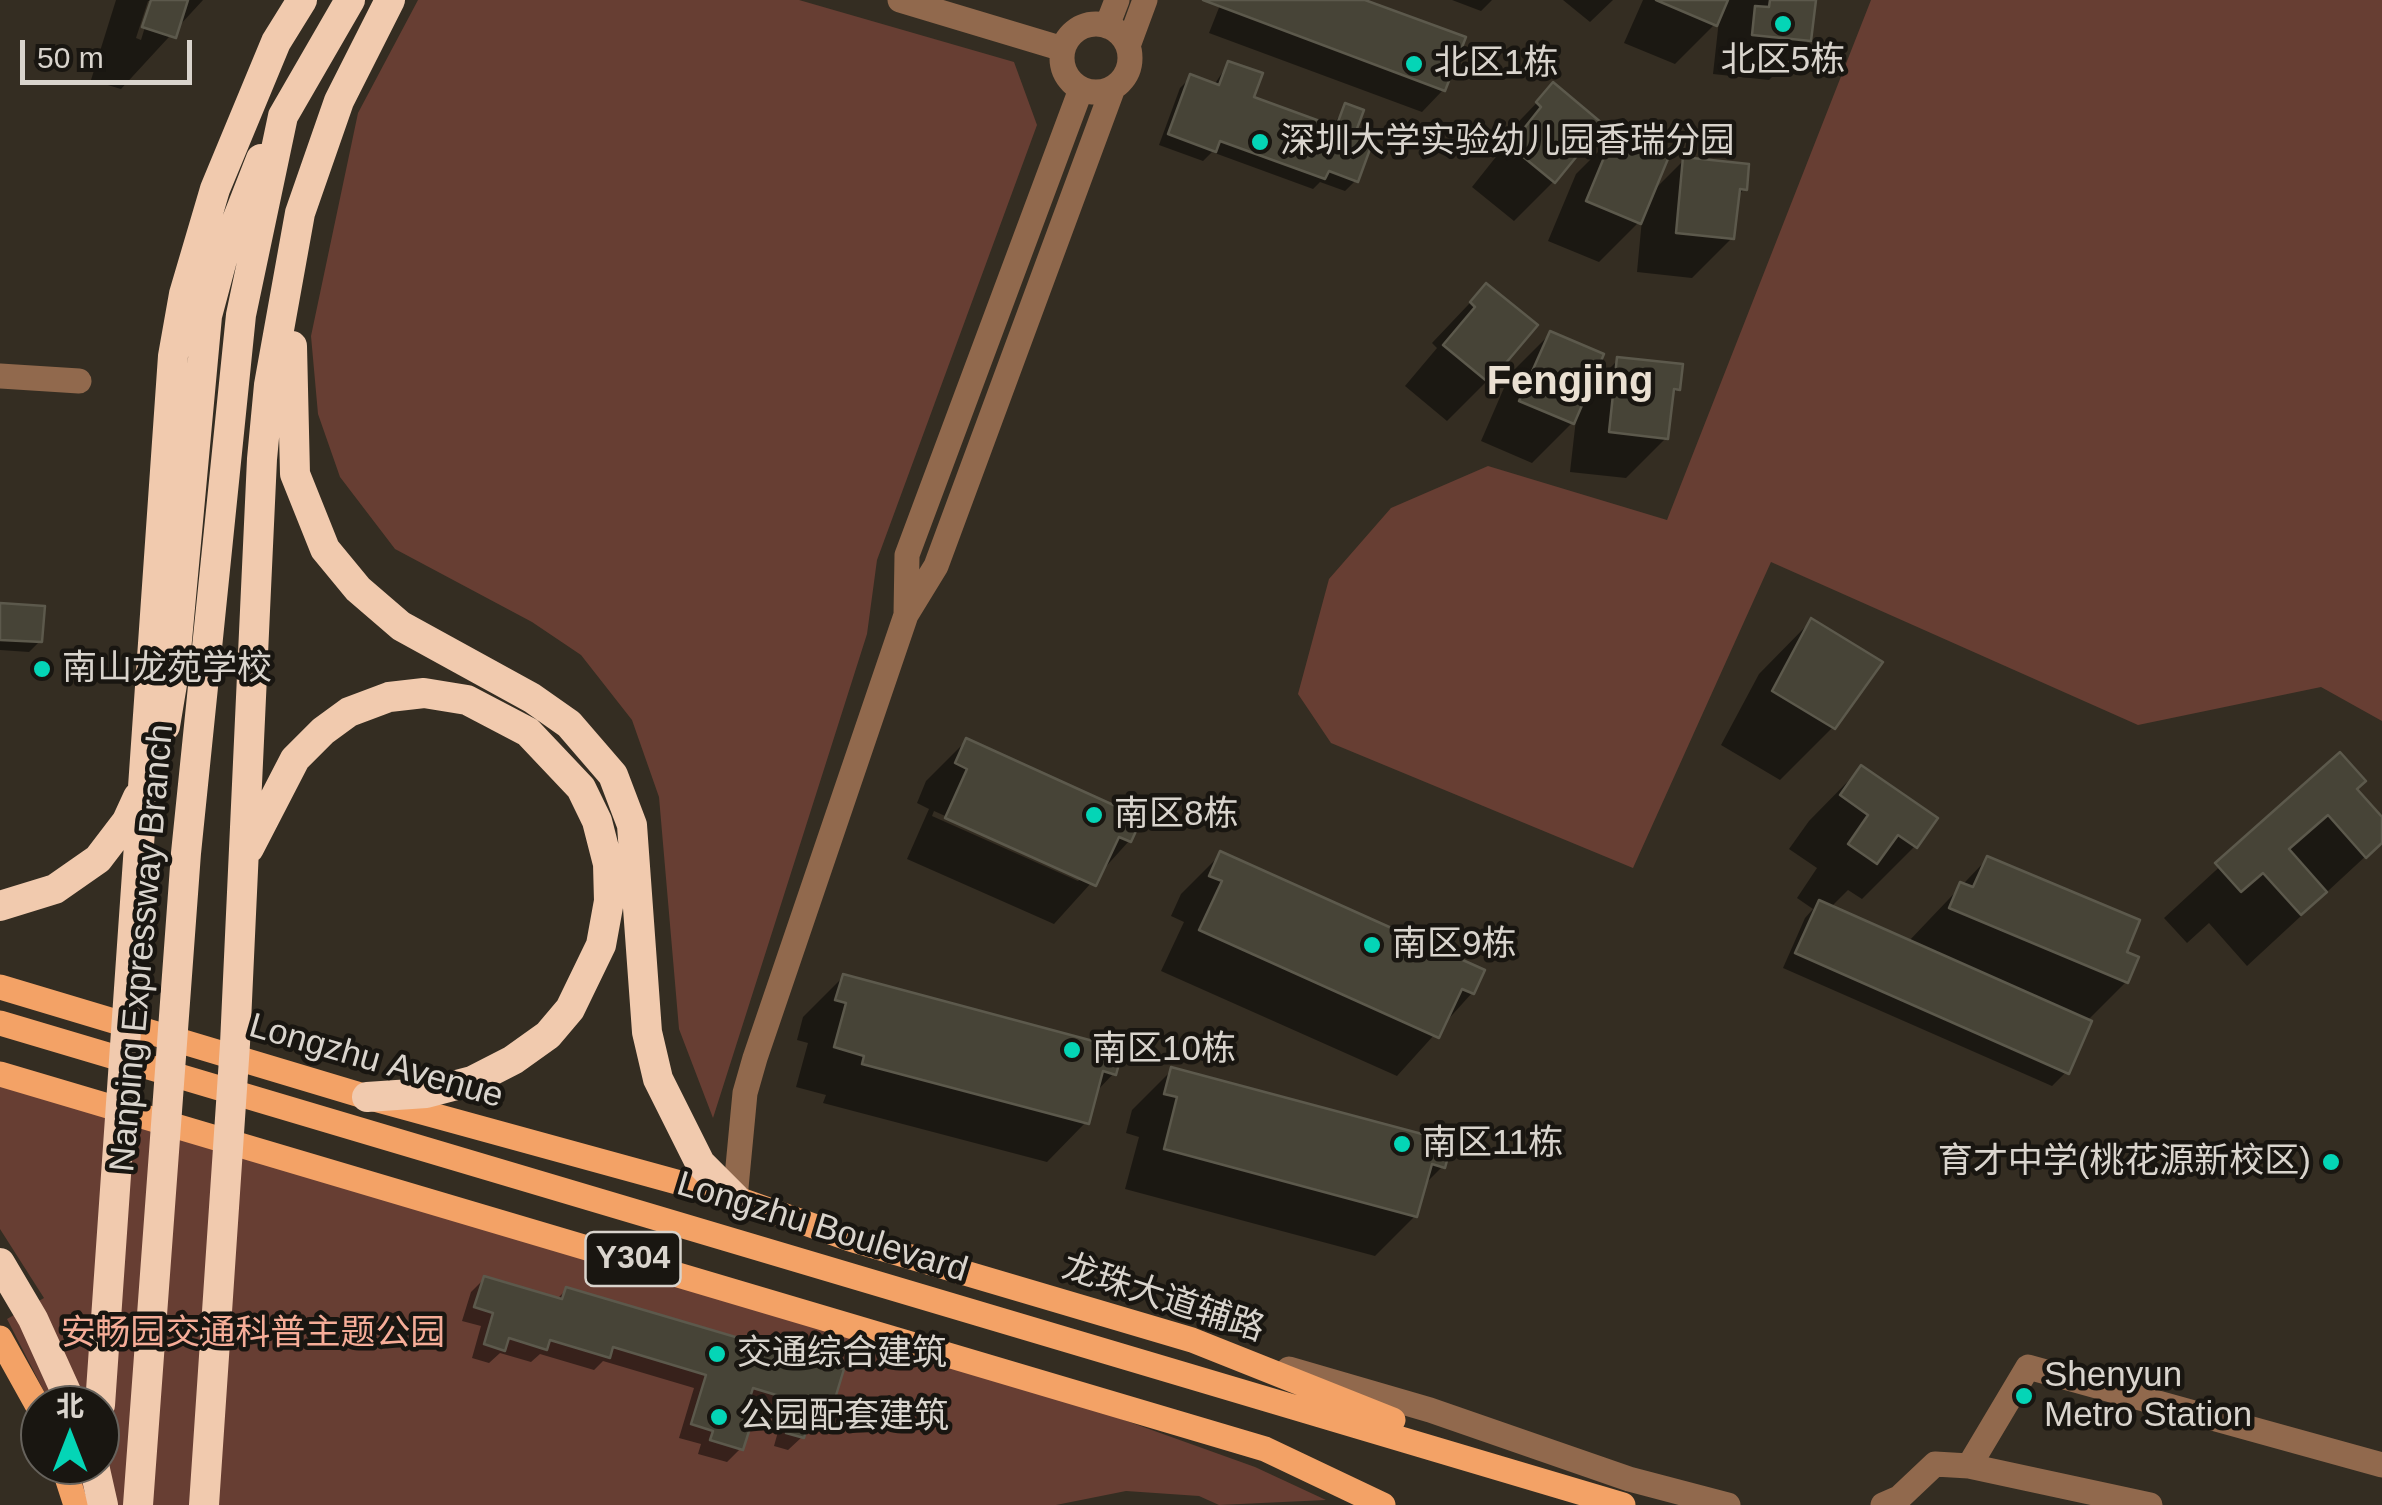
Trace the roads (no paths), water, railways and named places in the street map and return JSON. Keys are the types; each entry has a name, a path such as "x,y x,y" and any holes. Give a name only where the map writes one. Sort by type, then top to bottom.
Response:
{"highway":[{"path":"101,1385 173,356 189,278 215,188 276,42 302,0"},
{"name":"Nanping Expressway Branch","path":"138,1505 186,853 242,315 283,116 350,0"},
{"path":"204,1505 244,860 262,458 282,296 300,214 340,101 386,6"},
{"path":"0,906 55,889 98,859 127,822 148,776 166,721 174,672 207,316 222,256 255,171 283,116"},
{"path":"300,214 291,441 295,474 309,516 325,549 358,589 401,626 532,698 568,724 613,775 632,825 640,885 647,1032 658,1078 700,1163 735,1198"},
{"path":"244,860 295,759 349,712 388,697 424,693 467,700 502,716 547,748 581,788 604,850 609,901 600,945 570,1010 524,1052 472,1081 426,1094 367,1097"},
{"path":"0,1262 34,1319 63,1385"}],"main road":[{"name":"Longzhu Avenue","path":"0,986 367,1097 735,1198"},
{"name":"Longzhu Boulevard","path":"0,1024 704,1229 1623,1505"},
{"name":"Y304","path":"0,1074 1266,1449 1383,1505"},
{"name":"龙珠大道辅路","path":"735,1198 850,1239 1192,1340 1561,1486"},
{"path":"704,1229 850,1239"},
{"path":"0,1338 26,1385"}],"street":[{"path":"900,0 1063,49"},
{"path":"1107,26 1116,0"},
{"path":"735,1198 750,1076 906,615 936,566 1112,88 1128,70 1128,46 1145,0"},
{"path":"1112,88 1081,89 1064,72 1063,49 1067,39 1085,26 1107,26 1128,46"},
{"path":"906,615 907,555 1081,89"},
{"path":"0,376 79,381"},
{"path":"1192,1340 1430,1410 1629,1480 1728,1505"},
{"path":"1969,1466 2028,1366 2382,1466"},
{"path":"1894,1503 1935,1464 1969,1466 2150,1505"}],"place":[{"name":"北区5栋","path":"1783,24"},
{"name":"北区1栋","path":"1414,64"},
{"name":"深圳大学实验幼儿园香瑞分园","path":"1260,142"},
{"name":"南山龙苑学校","path":"42,669"},
{"name":"南区8栋","path":"1094,815"},
{"name":"南区9栋","path":"1372,945"},
{"name":"南区10栋","path":"1072,1050"},
{"name":"南区11栋","path":"1402,1144"},
{"name":"育才中学(桃花源新校区)","path":"2331,1162"},
{"name":"交通综合建筑","path":"717,1354"},
{"name":"Shenyun Metro Station","path":"2024,1396"},
{"name":"公园配套建筑","path":"719,1417"}],"district":[{"name":"Fengjing","path":"1570,383"}],"park label":[{"name":"安畅园交通科普主题公园","path":"253,1334"}]}
